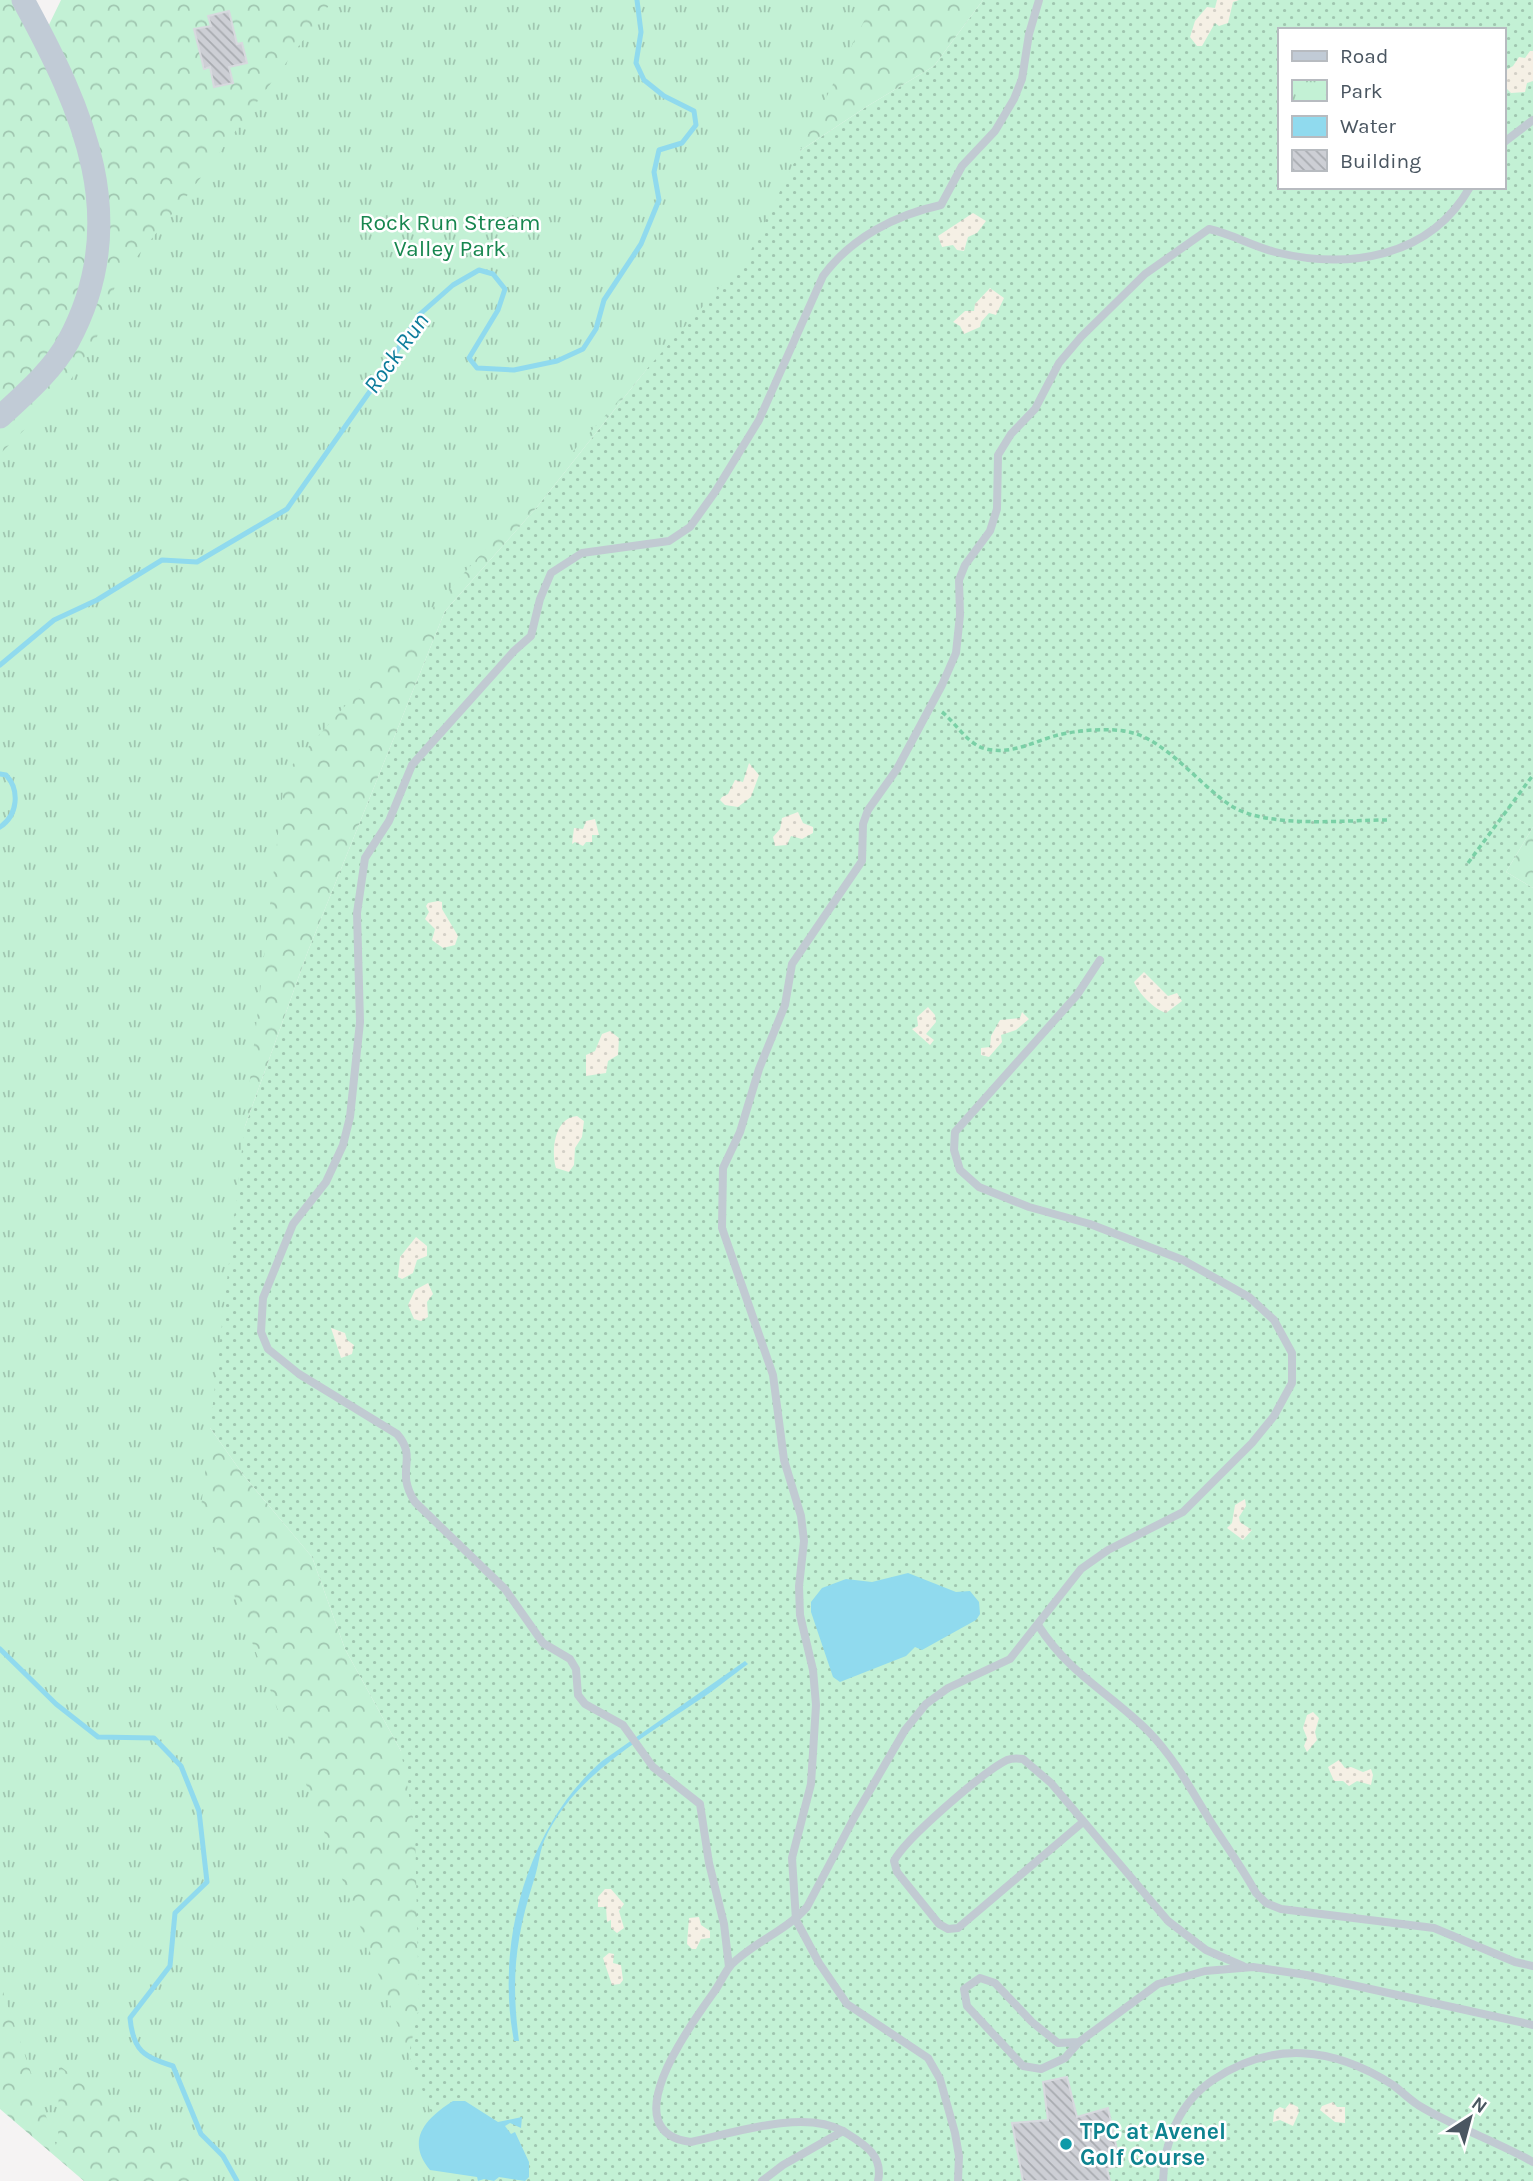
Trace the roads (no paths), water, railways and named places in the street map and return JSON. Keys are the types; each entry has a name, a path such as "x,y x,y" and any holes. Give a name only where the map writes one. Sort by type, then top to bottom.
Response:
{"street":[{"path":"0,417 27,392 67,344 89,295 100,242 98,182 76,104 23,0"}],"lane":[{"path":"729,1967 724,1924 709,1863 700,1804 653,1767 623,1725 585,1704 578,1695 576,1669 570,1659 543,1643 492,1575 415,1502 403,1477 408,1455 405,1444 397,1434 279,1360 262,1340 264,1298 293,1224 326,1182 343,1145 350,1117 360,1022 357,913 365,858 389,821 412,765 514,651 531,636 540,599 551,573 582,553 668,541 690,527 759,420 823,276 836,258 887,224 941,205 962,166 995,131 1022,79 1029,34 1039,0"},
{"path":"1505,142 1533,121"},
{"path":"958,2181 960,2156 955,2133 940,2079 928,2058 847,2004 796,1920 792,1858 811,1784 816,1705 813,1670 800,1615 799,1586 804,1541 801,1516 784,1460 773,1375 722,1228 723,1168 740,1132 759,1069 785,1005 792,964 862,861 863,824 868,810 897,769 930,709 956,653 960,615 959,580 964,565 990,531 997,509 998,455 1011,434 1035,409 1059,363 1126,292 1209,229 1304,259 1344,261 1381,257 1412,244 1442,223 1468,189"},
{"path":"878,2181 879,2165 869,2147 826,2121 780,2122 691,2142 677,2140 664,2133 656,2115 657,2096 669,2062 729,1967 763,1939 796,1920 819,1889 838,1846 905,1730 926,1704 948,1688 1010,1658 1081,1569 1108,1550 1182,1512 1221,1477 1274,1416 1292,1383 1292,1353 1274,1320 1249,1297 1182,1260 1090,1224 1029,1207 979,1187 960,1170 954,1150 955,1132 1077,995 1100,960"},
{"path":"1038,1625 1063,1660 1095,1689 1133,1717 1167,1753 1187,1778 1256,1893 1266,1903 1281,1909 1434,1928 1515,1962 1533,1966"},
{"path":"1083,1822 958,1928 948,1929 939,1924 897,1872 894,1861 906,1843 1010,1758 1023,1759 1036,1768 1083,1822 1168,1921 1206,1950 1246,1967 1377,1989 1454,2009 1533,2025"},
{"path":"1079,2042 1058,2043 1032,2022 995,1983 979,1978 964,1989 967,2006 1023,2066 1041,2069 1065,2058 1079,2042 1158,1984 1205,1971 1246,1967"},
{"path":"1163,2181 1169,2137 1186,2105 1205,2086 1229,2069 1256,2057 1285,2051 1340,2060 1391,2085 1418,2105 1533,2162"},
{"path":"762,2181 783,2165 842,2131"}],"water":[{"path":"908,1573 956,1592 970,1591 979,1602 980,1614 976,1620 922,1650 915,1647 906,1656 840,1682 833,1677 811,1612 811,1602 822,1588 846,1579 872,1582"},
{"path":"745,1661 748,1664 716,1689 610,1762 590,1779 556,1818 542,1846 522,1923 515,1980 519,2041 514,2041 509,2004 509,1965 514,1927 523,1889 536,1853 554,1819 576,1788 602,1761"},
{"path":"453,2101 465,2101 498,2122 522,2117 521,2128 510,2123 505,2126 511,2134 515,2132 529,2162 529,2177 525,2181 499,2177 494,2181 478,2181 477,2177 430,2170 419,2149 419,2139 427,2122"}],"waterway":[{"name":"Rock Run","path":"0,665 54,620 97,600 162,560 197,562 287,509 385,370 419,315 453,285 479,270 493,274 505,289 498,310 469,358 477,368 514,370 557,361 583,349 596,329 604,300 641,244 659,200 654,172 659,150 682,143 696,125 694,111 664,96 644,80 636,63 641,32 637,0"},
{"name":"Rock Run","path":"0,774 6,775 15,795 14,809 0,827"},
{"name":"Rock Run","path":"0,1649 56,1704 98,1737 154,1738 181,1766 199,1811 207,1882 175,1913 170,1966 130,2018 134,2038 142,2051 147,2056 173,2066 201,2134 223,2156 237,2181"}],"place":[{"name":"TPC at Avenel Golf Course","path":"1066,2144"}],"park label":[{"name":"Rock Run Stream Valley Park","path":"450,235"}]}
